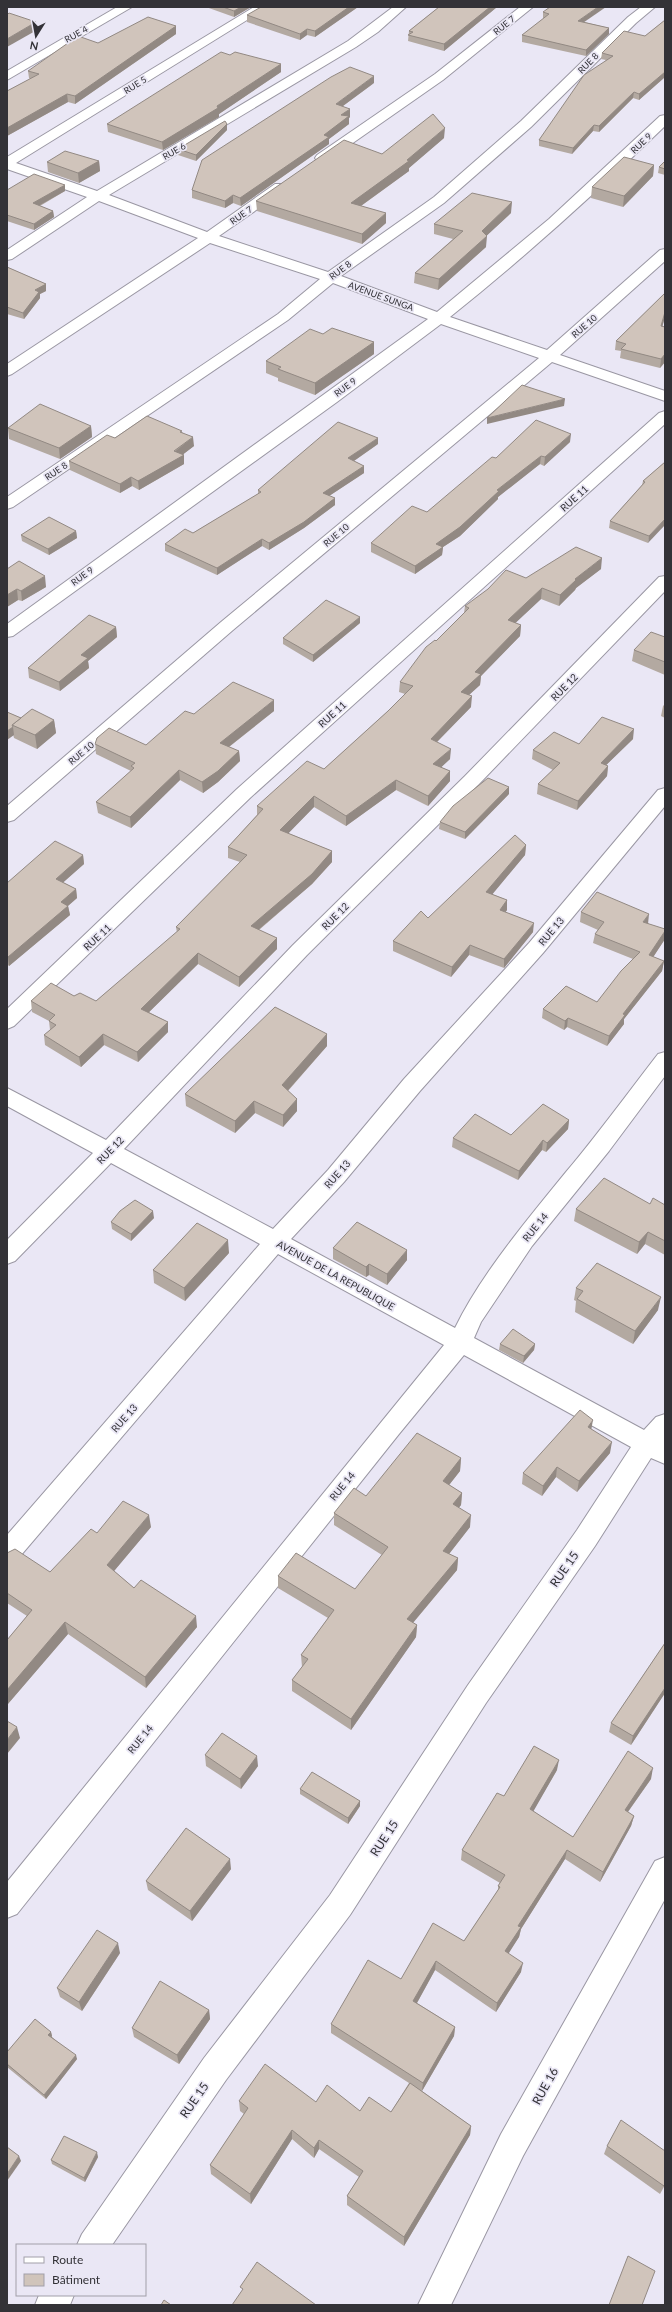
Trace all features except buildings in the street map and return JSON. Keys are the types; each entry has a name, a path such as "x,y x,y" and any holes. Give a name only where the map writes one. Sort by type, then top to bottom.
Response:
{"street":[{"name":"RUE 4","path":"7,76 126,7"},
{"name":"RUE 5","path":"7,164 262,7"},
{"name":"RUE 6","path":"7,256 98,196 352,44 374,29 400,7"},
{"name":"RUE 7","path":"312,164 439,77 526,7"},
{"name":"RUE 8","path":"7,504 282,317 330,277 439,200 526,124 632,20 649,7"},
{"name":"RUE 9","path":"7,632 260,450 439,318 570,210 665,119"},
{"name":"AVENUE SUNGA","path":"7,164 207,237 330,277 439,318 665,396"},
{"name":"RUE 7","path":"7,371 290,180"},
{"name":"RUE 10","path":"7,816 233,621 550,356 665,253"},
{"name":"RUE 11","path":"7,1021 110,924 244,793 665,416"},
{"name":"RUE 12","path":"7,1254 109,1151 300,950 472,780 665,581"},
{"name":"RUE 13","path":"7,1553 275,1242 336,1176 412,1085 536,948 665,794"},
{"name":"RUE 14","path":"7,1904 381,1438 460,1343 472,1317 524,1240 601,1146 665,1060"},
{"name":"AVENUE DE LA REPUBLIQUE","path":"7,1096 460,1343 659,1440"},
{"name":"RUE 15","path":"94,2244 215,2069 340,1904 477,1694 586,1538 659,1440"},
{"name":"RUE 16","path":"434,2305 512,2146 665,1870"},
{"path":"51,2305 57,2296"}]}
